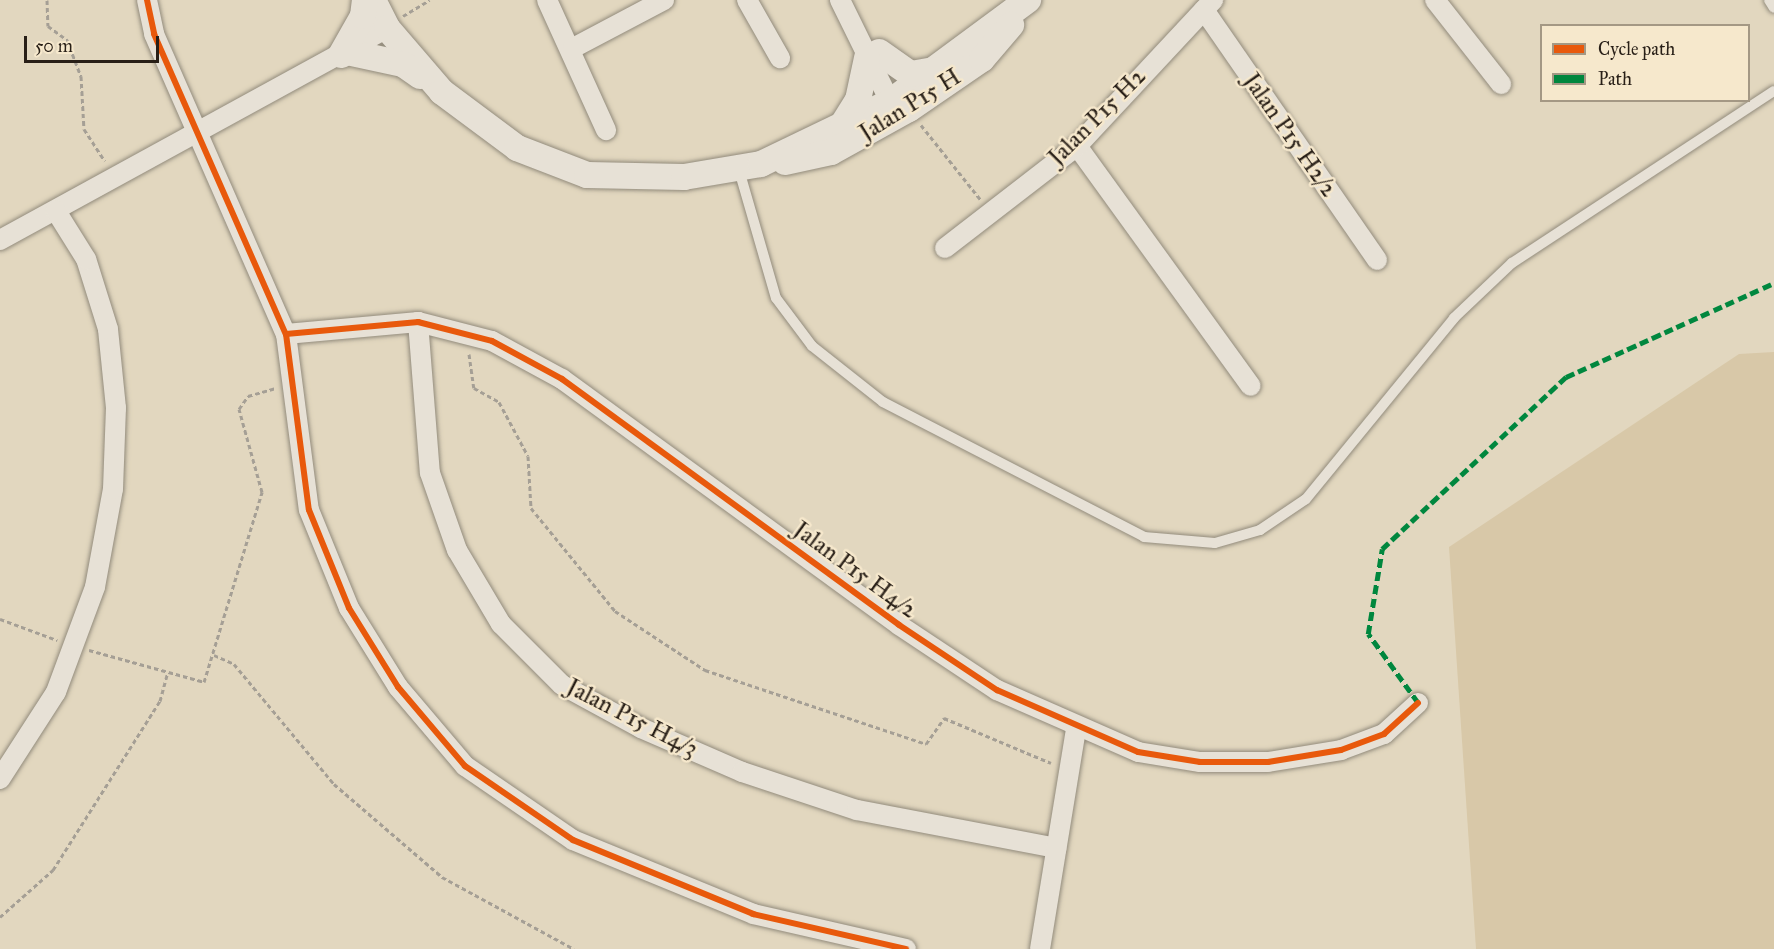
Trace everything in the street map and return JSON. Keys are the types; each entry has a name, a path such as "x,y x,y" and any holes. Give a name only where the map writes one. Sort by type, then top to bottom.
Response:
{"street":[{"path":"147,0 154,34 286,334 309,510 349,608 398,687 465,766 573,840 753,914 906,949"},
{"path":"344,54 363,16 365,0"},
{"name":"Jalan P15 H","path":"373,0 391,11 449,85 517,148"},
{"path":"547,0 573,48 606,130"},
{"path":"573,48 664,0"},
{"path":"747,0 780,58"},
{"path":"840,0 900,105"},
{"path":"843,124 858,100 873,55 853,0"},
{"name":"Jalan P15 H","path":"750,167 843,124 900,105 934,70 1028,0"},
{"name":"Jalan P15 H","path":"391,11 442,92 517,148 587,175 684,177 831,152 900,105 982,59 1033,0"},
{"path":"1435,0 1501,84"},
{"name":"Jalan P15 H2","path":"945,248 1077,146 1208,5"},
{"name":"Jalan P15 H2/2","path":"1208,5 1377,260"},
{"path":"0,240 56,211 196,131 344,54 391,11"},
{"path":"344,54 404,64 442,92"},
{"path":"873,55 911,74 934,70"},
{"path":"1077,146 1251,386"},
{"path":"0,779 56,692 95,587 113,489 116,408 108,329 86,260 56,211"},
{"name":"Jalan P15 H4/2","path":"286,334 418,322 492,341 562,379 899,625 997,690 1076,728 1138,753 1200,762 1268,762 1341,750 1384,734 1418,703"},
{"name":"Jalan P15 H4/3","path":"418,322 430,473 457,550 501,624 562,685 640,728 742,772 857,810 1056,848"},
{"path":"1040,949 1076,728"}],"lane":[{"path":"1769,0 1774,8"},
{"path":"750,167 776,298 812,346 883,402 1144,537 1215,543 1260,530 1306,499 1454,318 1512,263 1774,92"}],"path":[{"path":"47,0 48,26 67,40 81,76 84,129 114,176"},
{"path":"391,11 429,0"},
{"path":"900,105 991,213"},
{"path":"466,335 474,388 498,402 528,456 531,508 615,611 705,670 926,744 944,718 1069,771"},
{"path":"0,620 73,646 204,681 214,655 262,492 239,409 248,396 293,384"},
{"path":"214,655 234,664 333,784 442,877 574,949"},
{"path":"0,917 53,870 160,701 168,672"}],"shaded area":[{"path":"1774,352 1774,949 1476,949 1449,547 1739,354"}],"marked path":[{"path":"1418,703 1368,634 1382,549 1566,377 1774,283"}],"cycle path":[{"path":"147,0 154,34 286,334 309,510 349,608 398,687 465,766 573,840 753,914 906,949"},
{"path":"286,334 418,322 492,341 562,379 899,625 997,690 1138,752 1200,762 1268,762 1341,750 1384,734 1418,703"}]}
